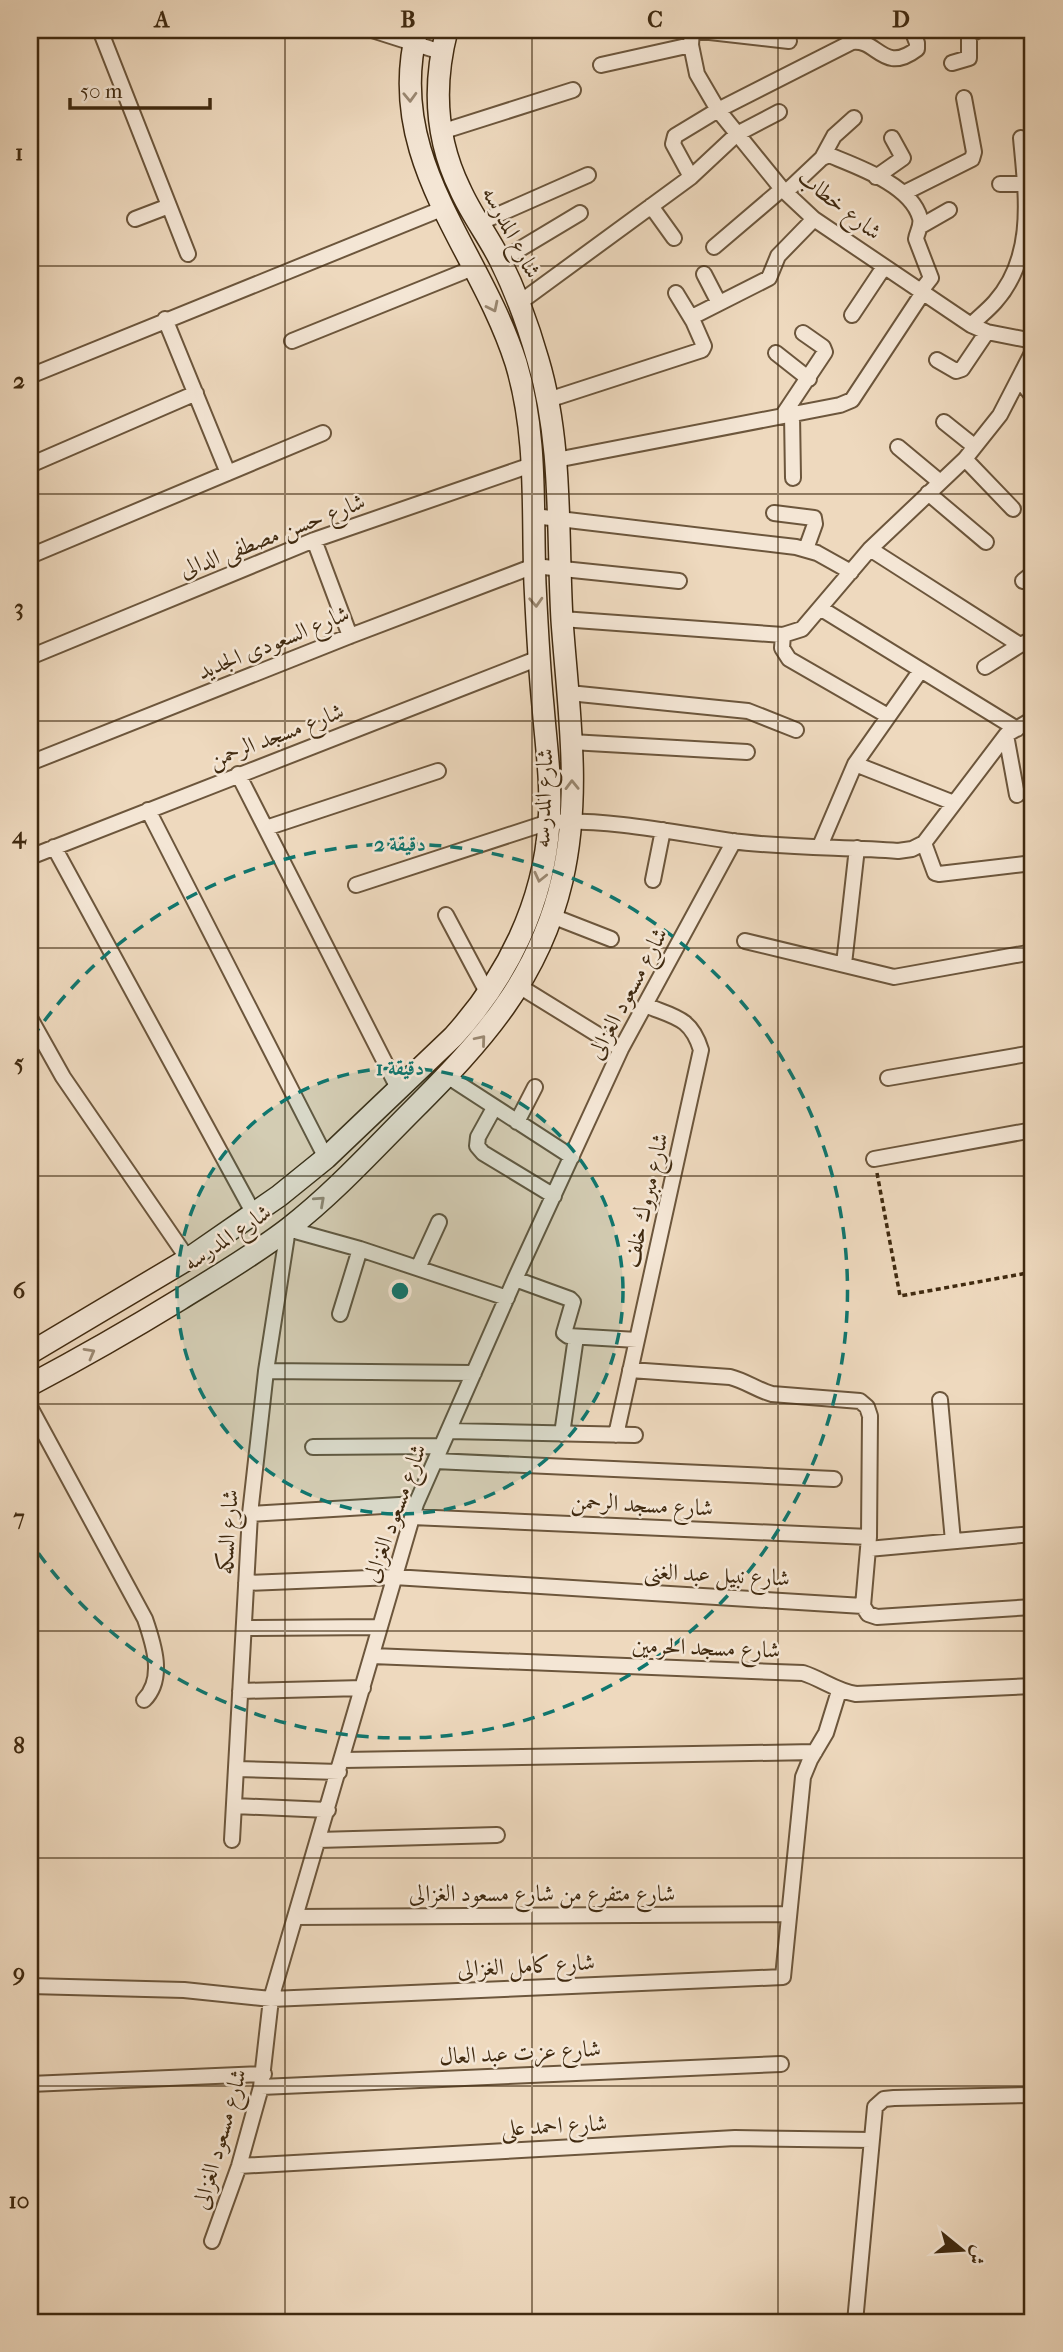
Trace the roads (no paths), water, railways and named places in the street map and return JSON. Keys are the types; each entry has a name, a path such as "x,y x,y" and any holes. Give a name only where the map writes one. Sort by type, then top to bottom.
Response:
{"street":[{"path":"100,30 188,254"},
{"path":"372,30 416,36 441,52"},
{"name":"شارع المدرسه","path":"30,1385 94,1351 226,1271 288,1229 338,1185 486,1034 519,986 552,916 566,864 572,821 569,693 562,619 556,460 548,400 519,303 500,261 459,188 441,132 437,92 441,52 447,30"},
{"path":"691,177 673,139 718,110 852,42 865,44 887,58 912,52 917,48 917,43 912,30"},
{"path":"952,63 969,58 969,35 979,30"},
{"path":"601,65 692,35 789,41"},
{"name":"شارع خطاب","path":"692,35 697,74 718,110 784,191 814,219 971,325 987,332 1033,341"},
{"name":"شارع المدرسه","path":"30,1353 188,1259 254,1214 326,1158 453,1037 505,968 530,912 543,863 549,822 550,785 534,566 534,464 527,408 515,362 498,317 424,164 413,125 410,76 416,36"},
{"path":"441,132 573,90"},
{"path":"904,193 972,159 974,152 964,98"},
{"path":"519,303 691,177 737,134 779,112"},
{"path":"822,158 834,136 854,118"},
{"path":"876,177 903,158 892,138"},
{"path":"971,325 996,300 1014,272 1024,241 1030,211 1021,138"},
{"path":"556,460 840,405 852,400 931,278 916,239 920,226 917,212 904,193 830,155 822,158 714,247"},
{"path":"479,223 588,174"},
{"path":"1000,184 1025,184"},
{"path":"135,219 169,206"},
{"path":"651,206 674,238"},
{"path":"30,376 444,208"},
{"path":"920,226 949,210"},
{"path":"500,261 579,213"},
{"path":"693,321 698,313 769,278 778,256 814,219"},
{"path":"292,341 473,268"},
{"path":"852,315 884,268"},
{"path":"704,274 719,303"},
{"path":"548,400 702,350 702,342 693,321 676,293"},
{"path":"165,319 229,473"},
{"path":"937,360 950,370 956,372 962,369 987,332"},
{"path":"793,478 788,414 825,352 823,347 803,333"},
{"path":"562,619 783,635 802,629 870,549 965,459 1000,415 1033,351"},
{"path":"776,353 809,379"},
{"path":"1020,380 1033,397"},
{"path":"30,464 196,393"},
{"path":"944,422 974,446"},
{"path":"30,556 323,433"},
{"path":"898,447 940,482"},
{"path":"965,459 1013,509"},
{"name":"شارع حسن مصطفى الدالى","path":"30,657 313,540 534,464"},
{"path":"928,494 986,542"},
{"path":"774,513 814,518 816,524 807,549"},
{"path":"534,516 807,549 851,572"},
{"path":"313,540 350,636"},
{"path":"870,549 1027,642 985,667"},
{"path":"534,566 678,581"},
{"name":"شارع السعودى الجديد","path":"30,763 534,566"},
{"path":"820,608 921,670 1012,732"},
{"path":"783,635 782,648 789,659 888,716"},
{"name":"شارع مسجد الرحمن","path":"30,857 539,658"},
{"path":"820,846 855,764 921,670"},
{"path":"569,693 748,711 796,730"},
{"path":"356,885 549,822 572,821 663,830 734,841 898,851 912,849 924,843 1012,732 1033,719"},
{"path":"1012,732 1017,795"},
{"path":"571,742 747,752"},
{"path":"855,764 954,803"},
{"path":"266,828 438,771"},
{"path":"238,774 399,1090"},
{"path":"148,810 326,1158"},
{"path":"653,880 663,830"},
{"name":"شارع مسعود الغزالى","path":"212,2241 239,2166 263,2080 271,1999 414,1510 515,1279 621,1049 734,841"},
{"path":"924,843 932,869 939,874 1033,863"},
{"path":"54,847 254,1214"},
{"path":"844,964 858,848"},
{"path":"446,915 488,994"},
{"path":"552,916 611,939"},
{"path":"745,941 894,977 1033,953"},
{"path":"519,986 621,1049"},
{"name":"شارع مبروك خلف","path":"615,1435 701,1049 696,1033 684,1020 645,1005"},
{"path":"30,1018 63,1077 188,1259"},
{"path":"888,1078 1033,1054"},
{"path":"447,1076 572,1157"},
{"path":"517,1122 535,1087"},
{"path":"494,1108 478,1137 477,1146 483,1153 554,1196"},
{"path":"874,1159 1033,1129"},
{"path":"418,1268 439,1222"},
{"path":"288,1229 360,1249 507,1297"},
{"name":"شارع السكه","path":"232,1840 250,1514 288,1229"},
{"path":"340,1314 360,1249"},
{"path":"515,1279 570,1298 573,1308 564,1328 564,1333 568,1336 637,1340"},
{"path":"562,1434 576,1337"},
{"path":"630,1370 730,1377 772,1394 860,1401 867,1407 870,1416 869,1543 863,1606"},
{"path":"267,1371 474,1373"},
{"path":"940,1400 953,1541"},
{"path":"30,1407 145,1619 156,1670 155,1684 144,1700"},
{"path":"448,1431 635,1435"},
{"path":"313,1447 441,1446"},
{"path":"435,1461 834,1479"},
{"name":"شارع مسجد الرحمن","path":"250,1514 414,1510 869,1543 953,1541 1033,1534"},
{"name":"شارع نبيل عبد الغنى","path":"246,1583 394,1577 863,1606 868,1614 877,1617 1033,1607"},
{"path":"244,1628 380,1627"},
{"name":"شارع مسجد الحرمين","path":"372,1656 803,1673 839,1691 856,1694 1033,1686"},
{"path":"240,1690 363,1688"},
{"path":"789,1914 803,1777 826,1733 839,1691"},
{"path":"236,1769 815,1752"},
{"path":"234,1806 328,1810"},
{"path":"318,1840 497,1835"},
{"name":"شارع متفرع من شارع مسعود الغزالى","path":"295,1917 789,1914"},
{"name":"شارع كامل الغزالى","path":"30,1986 184,1990 271,1999 783,1977 789,1914"},
{"name":"شارع عزت عبد العال","path":"30,2084 263,2080 781,2064"},
{"path":"855,2322 875,2107 884,2099 1033,2095"},
{"name":"شارع احمد على","path":"239,2166 735,2138 872,2140"}]}
